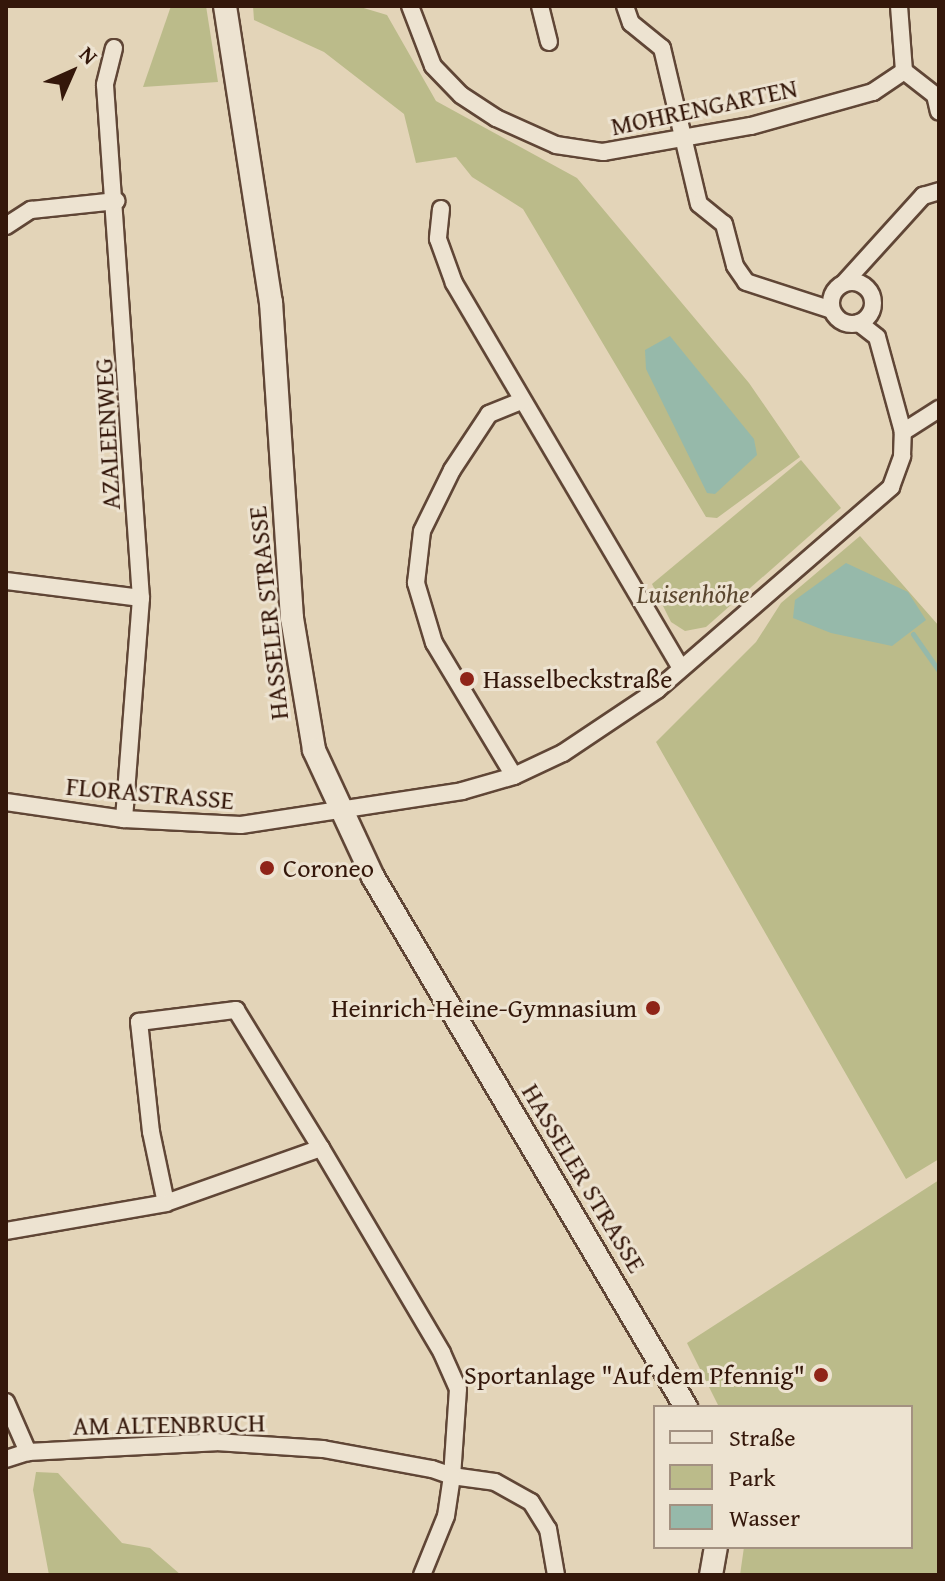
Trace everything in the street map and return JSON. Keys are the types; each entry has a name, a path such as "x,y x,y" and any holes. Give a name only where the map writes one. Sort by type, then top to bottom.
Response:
{"main road":[{"name":"HASSELER STRASSE","path":"225,6 271,302 292,618 305,717 338,810 685,1405"},
{"path":"711,1575 716,1549"}],"street":[{"name":"MOHRENGARTEN","path":"410,6 433,66 461,95 496,118 556,145 603,152 682,135 751,126 873,92 904,71"},
{"path":"540,6 549,42"},
{"path":"338,810 462,791 514,776 603,730 681,668 891,487 902,456 903,432 877,337 859,323 843,322 832,310 746,282 735,266 724,224 699,204 662,48 631,23 625,6"},
{"path":"899,6 904,71 935,95 939,112"},
{"name":"AZALEENWEG","path":"114,48 105,85 117,201 141,598 124,819"},
{"path":"832,310 832,294 923,196 939,191"},
{"path":"6,226 31,210 117,201"},
{"path":"441,209 438,239 454,283 681,668"},
{"path":"844,283 860,284 871,295 871,312 859,323"},
{"path":"514,776 434,643 416,583 422,531 452,470 489,414 521,401"},
{"path":"903,432 939,409"},
{"path":"6,581 141,598"},
{"name":"FLORASTRASSE","path":"6,802 124,819 241,825 338,810"},
{"path":"166,1203 151,1132 139,1022 236,1010 321,1148 458,1389 446,1516 422,1575"},
{"path":"6,1231 166,1203 321,1148"},
{"path":"6,1402 28,1452"},
{"name":"AM ALTENBRUCH","path":"6,1459 28,1452 216,1442 323,1449 495,1482 531,1502 548,1529 556,1575"}],"green space":[{"path":"171,6 206,6 218,82 143,87"},
{"path":"253,6 357,6 387,15 436,101 577,178 749,383 800,457 717,518 706,517 523,209 472,177 456,157 416,163 404,114 324,52 254,20"},
{"name":"Luisenhöhe","path":"801,460 841,508 706,627 685,631 671,622 652,584"},
{"path":"860,536 939,626 939,1159 906,1179 656,742 756,642 781,603"},
{"name":"Sportanlage \"Auf dem Pfennig\"","path":"939,1180 939,1575 740,1575 744,1549 913,1549 913,1405 718,1405 687,1343"},
{"path":"36,1472 58,1473 122,1543 150,1548 181,1575 49,1575 33,1490"}],"water":[{"path":"670,336 754,439 757,455 715,494 707,493 646,369 645,350"},
{"path":"846,563 908,592 926,620 892,646 831,633 793,618 795,600"}],"waterway":[{"path":"913,634 939,671"}],"place":[{"name":"Hasselbeckstraße","path":"467,679"},
{"name":"Coroneo","path":"267,868"},
{"name":"Heinrich-Heine-Gymnasium","path":"653,1008"},
{"name":"Sportanlage \"Auf dem Pfennig\"","path":"821,1375"}]}
